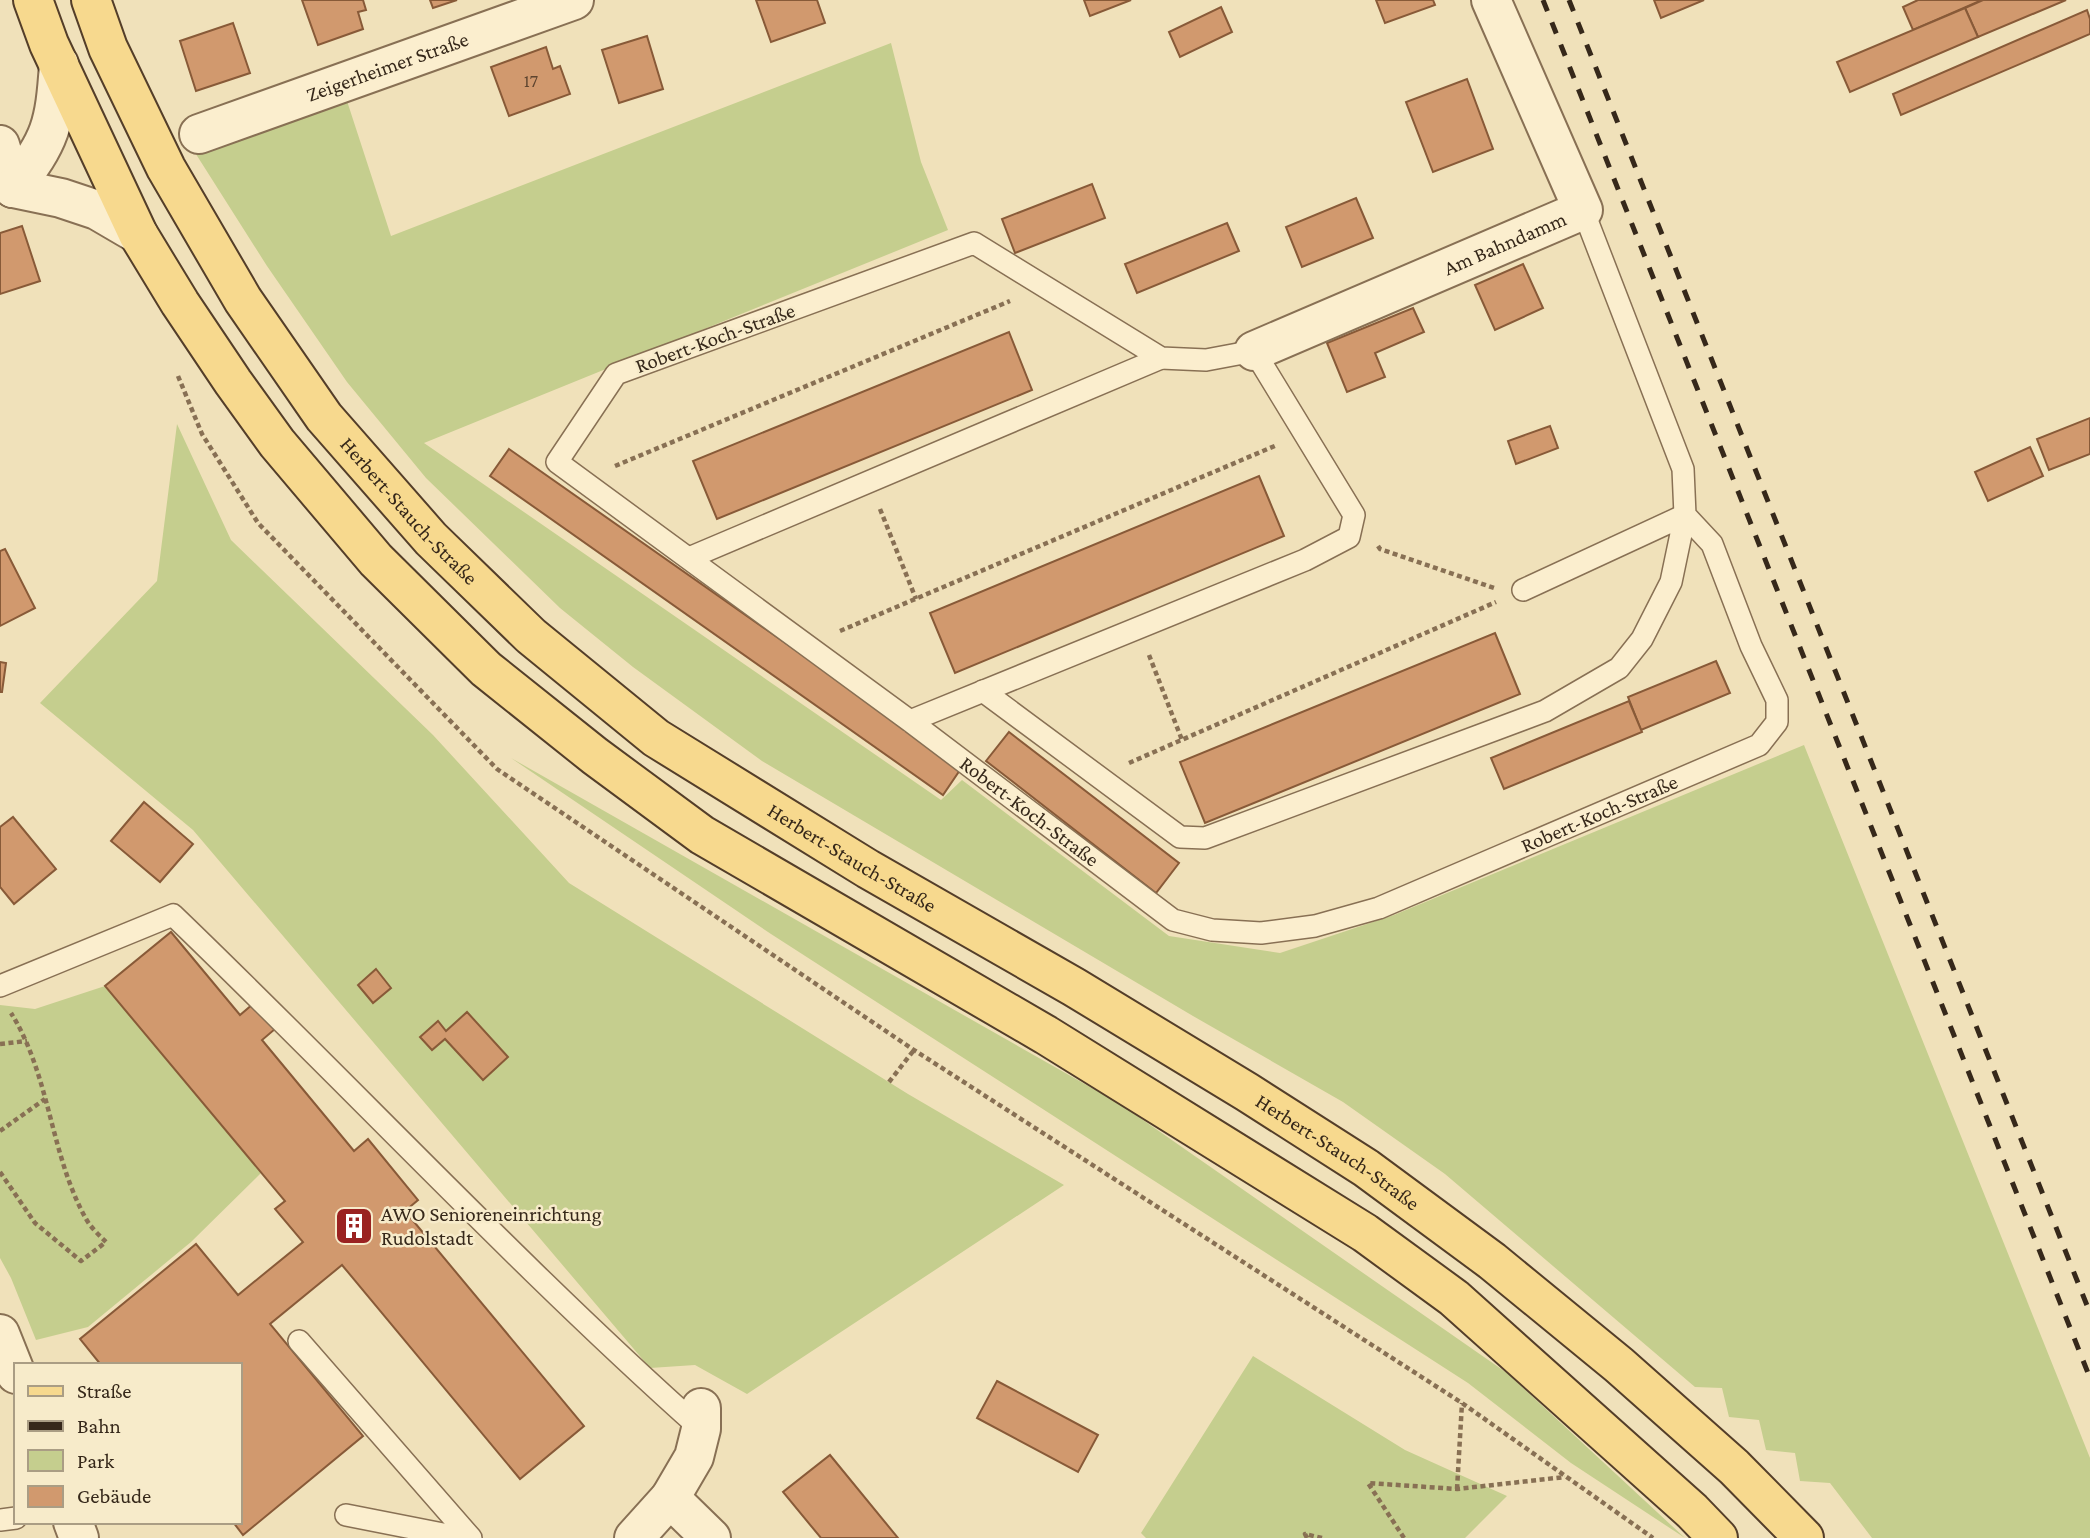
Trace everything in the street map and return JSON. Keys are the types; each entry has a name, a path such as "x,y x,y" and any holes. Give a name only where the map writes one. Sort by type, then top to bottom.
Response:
{"main road":[{"path":"33,0 59,64 138,234 233,382 277,443 376,560 486,669 595,756 702,835 1046,1035 1365,1233 1454,1298 1692,1511 1718,1538"},
{"name":"Herbert-Stauch-Straße","path":"91,0 108,48 166,167 243,300 324,417 431,540 531,636 656,738 868,869 1074,987 1366,1168 1492,1261 1619,1364 1734,1467 1804,1538"}],"street":[{"name":"Zeigerheimer Straße","path":"199,134 574,0"},
{"name":"Am Bahndamm","path":"1254,351 1583,210 1491,0"},
{"path":"6,190 33,163 47,140 56,106 59,64"},
{"path":"0,145 6,190"},
{"path":"6,190 61,198 97,210 138,234"},
{"path":"0,1334 14,1369"},
{"path":"634,1538 670,1498 694,1457 701,1419"},
{"path":"670,1498 711,1538"}],"lane":[{"path":"983,691 1180,837 1205,838 1545,712 1619,668 1642,639 1671,582 1685,515 1683,469 1583,210"},
{"name":"Robert-Koch-Straße","path":"1254,351 1206,360 1161,358 974,243 617,374 557,462 910,721 1173,920 1212,930 1261,933 1315,926 1379,908 1759,745 1776,722 1777,700 1751,646 1712,544 1685,515"},
{"path":"910,721 1304,560 1349,537 1354,515 1254,351"},
{"path":"689,558 1161,358"},
{"path":"1522,590 1685,515"},
{"path":"3,995 173,915 640,1376 701,1419"},
{"path":"299,1341 471,1538"},
{"path":"346,1515 463,1538"}],"path":[{"path":"582,480 1045,287"},
{"path":"807,645 1304,434"},
{"path":"870,482 916,599"},
{"path":"1354,515 1380,549 1511,594 1522,590"},
{"path":"1099,776 1522,590"},
{"path":"1138,628 1182,740"},
{"path":"0,1172 35,1223 81,1261 106,1242 86,1220 66,1176 46,1099 27,1041 3,995"},
{"path":"0,1044 27,1041"},
{"path":"889,1082 914,1050"},
{"path":"0,1130 46,1099"},
{"path":"1457,1489 1462,1403"},
{"path":"1404,1538 1368,1483 1457,1489 1566,1477"},
{"path":"1307,1538 1304,1534 1322,1538"}],"green space":[{"path":"891,43 921,162 948,230 424,443 941,800 962,780 1169,936 1280,953 1394,915 1804,745 2090,1458 2090,1538 1872,1538 1830,1483 1800,1481 1795,1453 1766,1450 1759,1420 1729,1417 1722,1388 1695,1387 1445,1174 1343,1102 762,761 633,667 560,608 426,478 347,382 267,266 194,151 347,101 391,236"},
{"path":"177,424 231,540 433,735 569,883 908,1094 1064,1185 747,1394 695,1365 650,1368 193,830 40,703 157,581"},
{"path":"511,758 1120,1104 1507,1373 1685,1538 1571,1463 1468,1383 771,934"},
{"path":"105,986 262,1172 191,1242 88,1327 36,1340 0,1258 0,1005 35,1009"},
{"path":"1253,1356 1405,1450 1507,1496 1465,1538 1146,1538 1141,1533"}],"building":[{"path":"302,0 363,0 366,10 358,12 363,29 318,45"},
{"path":"430,0 457,0 433,8"},
{"path":"756,0 817,0 825,23 771,42"},
{"path":"1084,0 1131,0 1090,16"},
{"path":"1376,0 1433,0 1435,5 1385,23"},
{"path":"1654,0 1704,0 1661,18"},
{"path":"1918,0 1982,0 1913,30 1903,7"},
{"path":"1983,0 2066,0 1978,37 1965,8"},
{"path":"1221,7 1232,32 1180,57 1169,32"},
{"path":"1965,8 1978,37 1850,92 1837,62"},
{"path":"2087,10 2090,34 1901,115 1893,94"},
{"path":"233,23 250,73 196,91 180,41"},
{"path":"647,36 663,89 619,103 602,50"},
{"path":"546,47 553,69 560,66 570,94 509,116 491,67"},
{"path":"1467,79 1493,149 1433,172 1406,102"},
{"path":"1092,184 1105,218 1015,253 1002,219"},
{"path":"1356,198 1373,238 1302,267 1286,227"},
{"path":"1227,223 1239,251 1137,293 1125,264"},
{"path":"22,226 40,281 0,294 0,233"},
{"path":"1523,264 1543,308 1495,330 1475,285"},
{"path":"1413,308 1424,332 1375,353 1385,377 1347,392 1327,343"},
{"path":"1009,332 1032,390 717,519 693,461"},
{"path":"2090,418 2090,454 2049,470 2037,439"},
{"path":"1550,426 1558,448 1516,464 1508,441"},
{"path":"2030,447 2043,476 1988,501 1975,472"},
{"path":"509,449 962,767 943,795 490,476"},
{"path":"1259,476 1284,536 955,673 930,613"},
{"path":"5,549 35,608 0,626 0,551"},
{"path":"1495,633 1520,694 1205,823 1180,762"},
{"path":"1716,661 1730,693 1641,730 1628,697"},
{"path":"0,662 6,663 2,692 0,692"},
{"path":"1629,701 1642,732 1504,789 1491,758"},
{"path":"1009,732 1179,863 1156,893 986,761"},
{"path":"144,802 193,844 160,882 111,841"},
{"path":"13,817 56,869 14,904 0,887 0,827"},
{"name":"AWO Senioreneinrichtung Rudolstadt","path":"171,932 240,1015 253,1004 275,1029 262,1040 354,1151 368,1139 418,1200 405,1211 584,1426 520,1479 342,1265 270,1324 363,1436 243,1535 235,1524 242,1524 242,1363 99,1363 80,1339 196,1244 238,1295 303,1242 275,1209 285,1201 105,986"},
{"path":"376,969 391,988 373,1003 358,985"},
{"path":"467,1012 508,1057 483,1080 445,1039 432,1050 420,1037 438,1021 446,1031"},
{"path":"997,1381 1098,1435 1078,1472 977,1418"},
{"path":"830,1455 898,1538 821,1538 783,1492"}],"railway":[{"path":"1543,0 2090,1378"},
{"path":"1569,0 2090,1313"}],"place":[{"name":"AWO Senioreneinrichtung Rudolstadt","path":"354,1226"}]}
